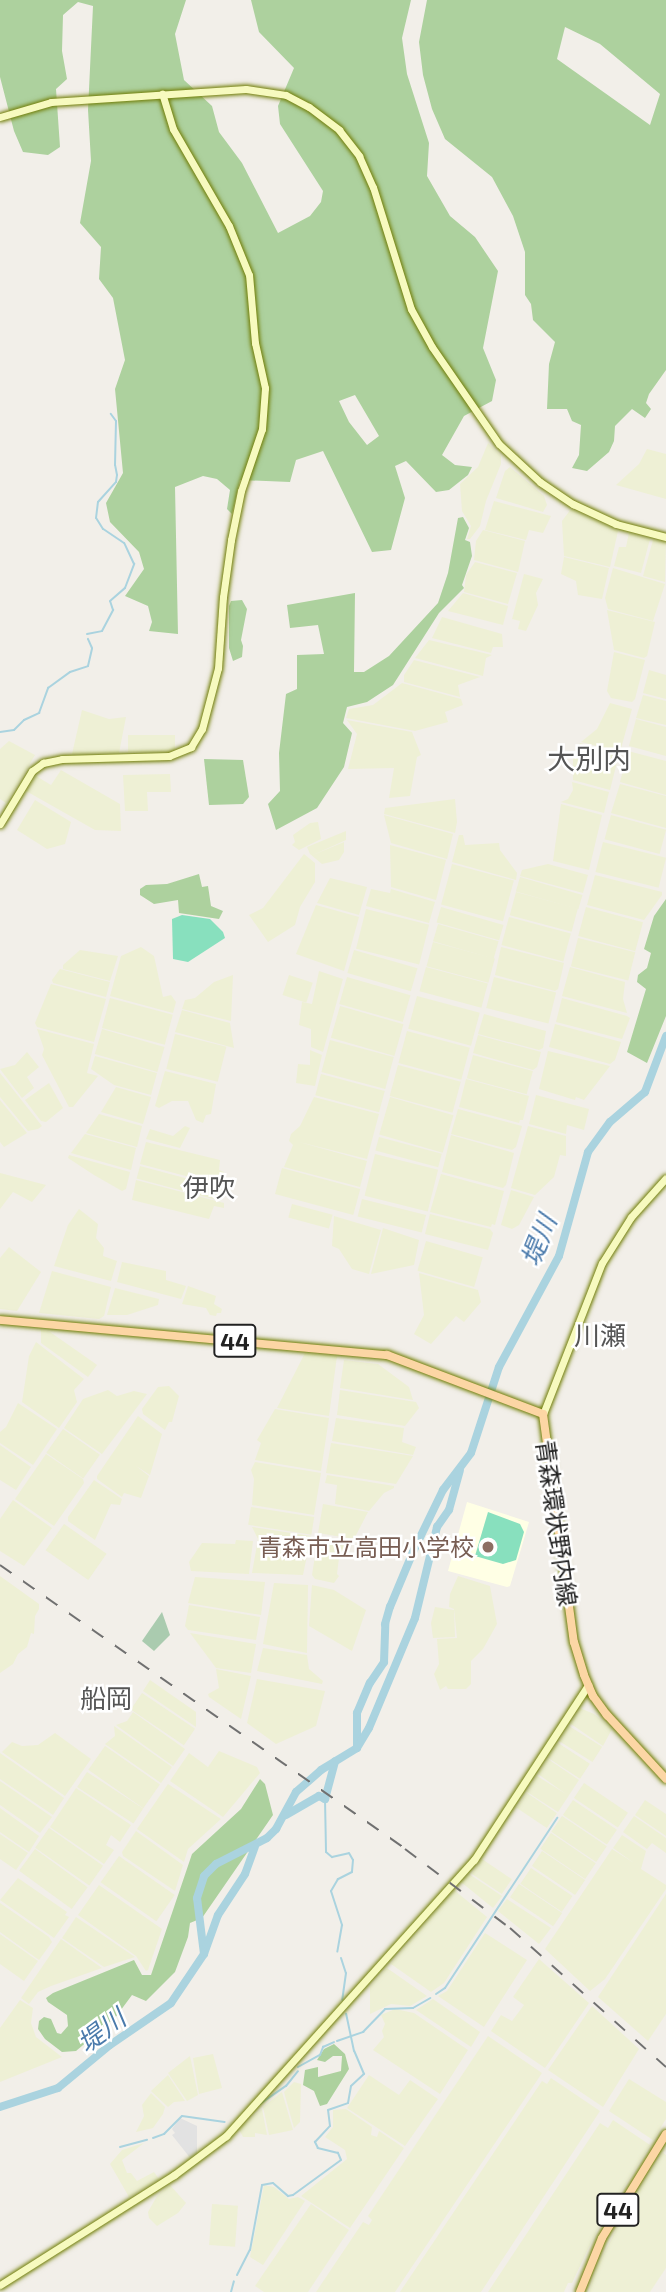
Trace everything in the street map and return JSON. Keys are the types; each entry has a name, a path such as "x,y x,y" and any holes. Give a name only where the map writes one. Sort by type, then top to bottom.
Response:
{"main road":[{"name":"青森環状野内線","path":"0,1320 387,1355 543,1413 574,1642 588,1685 607,1715 666,1779"},
{"name":"44","path":"580,2292 602,2238 666,2134"}],"street":[{"path":"0,117 51,102 162,94 246,89 268,91 295,99 332,124 350,142 366,171 402,285 420,326 499,444 540,482 573,504 616,524 666,537"},
{"path":"0,824 32,771 43,763 62,758 169,756 191,747 202,729 218,668 223,597 231,541 241,491 262,429 265,388 255,343 254,302 249,275 229,226 173,129 162,94"},
{"path":"543,1413 601,1263 640,1205 666,1178"},
{"path":"0,2285 174,2175 226,2136 474,1860 588,1685"}],"shaded area":[{"path":"488,443 501,456 501,464 486,501 480,526 470,539 467,539 471,526 462,511 460,484 478,467"},
{"path":"647,449 666,454 666,499 616,485 639,464"},
{"path":"510,467 544,496 547,505 543,512 496,498 505,471"},
{"path":"494,501 551,516 543,533 529,530 526,540 485,530"},
{"path":"571,509 618,531 610,567 564,556 562,521"},
{"path":"483,530 525,541 518,572 474,560 476,541"},
{"path":"629,533 650,539 641,573 614,566 619,547 626,547"},
{"path":"653,540 666,542 665,582 643,576"},
{"path":"564,557 609,568 602,599 578,595 576,581 561,574"},
{"path":"475,562 517,573 508,604 464,592 466,575"},
{"path":"613,568 665,584 653,621 608,609 605,598"},
{"path":"524,574 543,579 536,593 538,605 526,631 518,629 520,621 512,619"},
{"path":"463,593 508,606 503,625 448,611"},
{"path":"607,610 655,622 647,656 644,658 614,650"},
{"path":"442,617 502,634 503,647 493,647 491,653 432,638"},
{"path":"429,640 492,655 486,658 483,676 415,658"},
{"path":"614,652 645,660 632,702 611,698 607,691"},
{"path":"414,660 480,677 458,685 460,697 404,682 404,675"},
{"path":"649,670 666,675 666,699 643,693"},
{"path":"402,683 461,699 463,705 445,712 448,722 415,731 346,718 349,709 373,705"},
{"path":"643,695 666,701 666,725 636,718"},
{"path":"610,703 632,709 620,752 581,742 597,729"},
{"path":"82,710 109,719 126,717 119,753 72,754"},
{"path":"636,719 666,727 666,756 629,746"},
{"path":"347,720 412,732 421,755 417,757 410,796 389,798 394,768 348,769 357,734"},
{"path":"128,735 175,735 175,752 128,752"},
{"path":"9,741 35,755 6,803 0,799 0,749"},
{"path":"580,743 619,754 610,790 573,780 573,756"},
{"path":"628,751 666,761 666,795 620,782"},
{"path":"61,770 120,804 121,831 95,830 26,791 36,776 51,785"},
{"path":"170,774 171,792 147,792 148,811 125,811 123,775"},
{"path":"572,782 609,792 604,813 561,802 568,799 573,790"},
{"path":"620,784 666,796 666,828 611,813"},
{"path":"455,799 455,833 384,814 385,808"},
{"path":"35,800 71,822 65,844 47,849 17,830"},
{"path":"561,804 602,815 589,870 553,861"},
{"path":"384,815 453,834 447,859 391,843"},
{"path":"611,815 666,830 660,854 605,839"},
{"path":"318,822 321,839 299,850 292,845 295,842 293,835 310,823"},
{"path":"346,831 346,840 313,855 344,842 344,852 339,860 322,864 310,854 307,847"},
{"path":"459,835 463,835 465,845 499,843 500,850 517,873 516,880 452,862"},
{"path":"603,842 666,858 659,888 596,872"},
{"path":"390,845 446,860 436,900 391,887"},
{"path":"304,854 315,863 315,882 300,907 295,925 268,942 249,915 263,908"},
{"path":"452,864 514,881 503,921 441,905"},
{"path":"548,864 588,875 583,893 520,876 522,870"},
{"path":"595,875 662,892 662,895 644,920 587,905"},
{"path":"520,877 582,895 578,909 516,891"},
{"path":"330,878 367,887 359,915 317,903"},
{"path":"371,889 390,893 391,889 435,902 429,923 366,906"},
{"path":"516,892 578,909 572,932 510,915"},
{"path":"316,905 359,917 344,971 296,954"},
{"path":"441,907 503,925 499,940 437,922"},
{"path":"586,907 643,922 635,951 578,936"},
{"path":"366,909 429,925 419,965 356,949"},
{"path":"509,917 571,934 563,962 501,945"},
{"path":"438,924 499,941 494,959 433,941"},
{"path":"578,938 635,952 628,980 571,966"},
{"path":"433,942 495,959 488,983 427,966"},
{"path":"141,947 154,956 163,997 171,995 176,1002 173,1013 110,996 121,956"},
{"path":"501,947 564,963 558,989 555,991 495,975"},
{"path":"80,950 118,956 110,981 63,969 63,965"},
{"path":"354,950 417,968 411,991 347,973"},
{"path":"426,967 488,984 481,1008 420,991"},
{"path":"570,967 625,982 623,999 627,1013 562,996"},
{"path":"60,969 110,982 106,997 53,983 52,980"},
{"path":"319,971 343,979 323,1052 311,1047 311,1029 299,1025 302,1002 312,1004"},
{"path":"233,975 231,1021 182,1009 185,1000 195,998 214,982"},
{"path":"289,975 313,983 306,1003 283,995"},
{"path":"347,977 410,995 403,1022 339,1004"},
{"path":"494,977 556,992 548,1024 486,1008"},
{"path":"51,984 106,999 94,1042 37,1027 35,1023"},
{"path":"417,996 480,1013 471,1046 408,1029"},
{"path":"110,998 173,1015 165,1045 102,1028"},
{"path":"562,998 630,1018 622,1039 556,1022"},
{"path":"340,1006 403,1024 394,1056 331,1038"},
{"path":"182,1010 230,1023 234,1048 175,1032"},
{"path":"484,1014 546,1031 543,1048 539,1050 478,1034"},
{"path":"555,1024 621,1042 615,1060 610,1064 549,1047"},
{"path":"37,1029 94,1044 87,1073 98,1076 73,1107 69,1107 42,1055 44,1049"},
{"path":"102,1029 164,1047 157,1072 95,1054"},
{"path":"407,1031 470,1048 461,1080 398,1063"},
{"path":"175,1034 226,1047 218,1082 166,1069"},
{"path":"478,1035 541,1052 537,1067 533,1070 473,1053"},
{"path":"330,1040 394,1057 385,1089 321,1072"},
{"path":"310,1050 322,1055 315,1086 296,1083 298,1064 310,1065"},
{"path":"548,1051 610,1066 584,1100 576,1097 575,1100 539,1089"},
{"path":"27,1052 39,1067 27,1077 34,1088 22,1098 0,1069 15,1065"},
{"path":"473,1055 533,1071 527,1094 467,1078"},
{"path":"95,1056 157,1073 151,1095 114,1085 91,1069"},
{"path":"398,1065 461,1082 453,1113 390,1096"},
{"path":"165,1071 216,1084 211,1114 206,1115 203,1123 196,1120 188,1101 172,1101 159,1108 155,1106"},
{"path":"0,1073 42,1126 38,1129 28,1131 0,1097"},
{"path":"321,1074 385,1091 379,1112 315,1095"},
{"path":"466,1079 529,1096 523,1120 519,1123 459,1107"},
{"path":"49,1083 63,1108 46,1122 41,1121 25,1100"},
{"path":"116,1087 151,1097 143,1124 101,1112"},
{"path":"536,1095 589,1109 584,1130 567,1125 566,1134 529,1124"},
{"path":"314,1097 379,1114 367,1159 299,1142 367,1161 360,1187 284,1167 293,1145 289,1141 291,1134 300,1126"},
{"path":"390,1097 453,1115 443,1153 379,1134"},
{"path":"0,1100 27,1133 4,1147 0,1142"},
{"path":"458,1109 522,1126 516,1147 512,1150 451,1134"},
{"path":"99,1114 142,1126 137,1147 86,1133"},
{"path":"185,1126 190,1128 180,1148 146,1139 150,1129 173,1136"},
{"path":"528,1126 566,1136 566,1156 560,1155 554,1177 535,1195 511,1188"},
{"path":"85,1134 136,1148 131,1170 71,1153"},
{"path":"451,1135 514,1153 506,1185 503,1188 442,1172"},
{"path":"379,1137 442,1154 438,1167 375,1151"},
{"path":"146,1142 220,1160 219,1170 224,1172 224,1186 140,1164"},
{"path":"375,1154 438,1170 428,1211 365,1196"},
{"path":"69,1155 130,1172 126,1189 122,1191 94,1175 68,1158"},
{"path":"140,1166 224,1189 221,1201 137,1179"},
{"path":"282,1168 360,1189 353,1215 275,1194"},
{"path":"0,1173 46,1185 32,1202 13,1192 0,1209"},
{"path":"441,1174 504,1191 495,1225 492,1224 491,1227 430,1212"},
{"path":"136,1180 224,1203 224,1208 214,1206 209,1219 132,1200"},
{"path":"511,1190 534,1197 519,1225 512,1229 501,1225"},
{"path":"362,1199 426,1215 422,1232 358,1216"},
{"path":"292,1204 333,1215 329,1228 288,1218"},
{"path":"79,1209 98,1224 96,1238 104,1248 103,1256 117,1261 111,1281 54,1266 68,1225"},
{"path":"430,1214 490,1229 493,1233 488,1250 425,1234"},
{"path":"334,1216 381,1230 369,1274 352,1269 339,1249 332,1246"},
{"path":"383,1228 419,1240 414,1265 371,1274"},
{"path":"426,1241 483,1257 474,1287 417,1271"},
{"path":"9,1247 41,1272 17,1311 0,1309 0,1258"},
{"path":"122,1262 166,1271 166,1280 186,1286 181,1299 117,1282"},
{"path":"52,1271 111,1287 104,1316 99,1319 39,1313"},
{"path":"419,1273 478,1290 481,1302 464,1322 456,1316 431,1344 414,1334 424,1315"},
{"path":"188,1286 216,1296 214,1304 222,1309 221,1313 210,1315 206,1308 182,1304"},
{"path":"115,1288 159,1299 158,1305 127,1315 107,1315"},
{"path":"41,1330 50,1332 97,1365 88,1377 41,1343"},
{"path":"36,1342 84,1379 74,1390 77,1402 59,1428 22,1402 29,1356"},
{"path":"305,1353 337,1356 329,1416 277,1408"},
{"path":"344,1360 378,1364 409,1387 413,1400 340,1388"},
{"path":"169,1386 179,1396 172,1422 169,1422 165,1430 143,1414 142,1409 158,1387"},
{"path":"108,1390 117,1396 134,1391 147,1394 102,1454 64,1428 83,1399"},
{"path":"340,1390 416,1402 419,1408 405,1426 337,1415"},
{"path":"18,1403 57,1429 33,1465 0,1443 0,1432 6,1427"},
{"path":"275,1409 329,1418 321,1471 255,1460 261,1443 257,1440"},
{"path":"138,1416 162,1434 150,1475 136,1466 149,1476 141,1498 124,1493 122,1497 97,1479 97,1476"},
{"path":"336,1418 404,1428 402,1442 416,1447 413,1455 332,1441"},
{"path":"63,1429 100,1455 83,1479 46,1453"},
{"path":"331,1443 413,1456 396,1484 326,1473"},
{"path":"0,1445 31,1467 16,1490 0,1480"},
{"path":"46,1454 83,1479 84,1483 54,1526 15,1499"},
{"path":"255,1462 321,1473 314,1515 252,1505 254,1479 251,1470"},
{"path":"327,1475 394,1488 384,1493 369,1511 335,1504 337,1485 325,1483"},
{"path":"94,1480 122,1499 120,1505 111,1504 95,1540 68,1521 68,1517"},
{"path":"13,1500 52,1528 24,1566 0,1551 0,1519"},
{"name":"青森市立高田小学校","path":"467,1502 529,1522 510,1586 448,1571"},
{"path":"323,1504 368,1512 354,1539 318,1533"},
{"path":"251,1507 314,1517 311,1535 248,1525"},
{"path":"64,1524 107,1554 88,1580 46,1550"},
{"path":"252,1527 311,1536 303,1575 252,1573 258,1539"},
{"path":"318,1536 350,1542 339,1558 339,1576 334,1583 315,1579 312,1575"},
{"path":"236,1540 253,1541 249,1574 191,1571 189,1562 202,1543 235,1544"},
{"path":"0,1576 39,1604 39,1609 35,1616 34,1634 31,1633 27,1647 18,1654 13,1664 0,1673"},
{"path":"458,1576 490,1586 497,1624 483,1649 471,1661 471,1684 466,1689 448,1689 446,1686 440,1690 434,1674 439,1664 437,1639 457,1638 454,1609 449,1607 450,1594"},
{"path":"195,1577 265,1582 261,1615 188,1603"},
{"path":"274,1583 308,1585 307,1653 263,1644"},
{"path":"312,1585 334,1590 366,1610 352,1651 309,1626"},
{"path":"189,1605 260,1617 256,1640 188,1630 185,1626"},
{"path":"435,1607 454,1610 455,1637 433,1638 431,1623"},
{"path":"162,1612 170,1635 154,1651 142,1641"},
{"path":"190,1633 256,1644 251,1673 216,1668"},
{"path":"263,1648 307,1655 309,1669 323,1681 322,1684 257,1671"},
{"path":"216,1669 251,1676 241,1719 209,1697 208,1694 219,1688"},
{"path":"257,1679 325,1691 316,1726 276,1744 247,1723"},
{"path":"150,1680 196,1712 196,1727 143,1691"},
{"path":"142,1693 195,1729 184,1745 131,1710"},
{"path":"580,1708 594,1714 612,1729 603,1746 571,1724"},
{"path":"133,1712 185,1749 173,1766 116,1725 127,1721"},
{"path":"114,1726 172,1767 161,1783 105,1744 115,1736"},
{"path":"569,1726 602,1747 593,1762 559,1741"},
{"path":"55,1733 91,1759 65,1796 2,1752 12,1742 22,1746 38,1745"},
{"path":"558,1743 590,1764 580,1779 548,1758"},
{"path":"105,1746 160,1784 143,1808 88,1770"},
{"path":"219,1751 257,1767 260,1773 223,1817 170,1781 189,1753 208,1767"},
{"path":"0,1753 64,1798 53,1815 0,1779"},
{"path":"548,1759 579,1780 558,1812 527,1792 537,1776 566,1794 538,1774"},
{"path":"87,1772 143,1808 133,1824 77,1787"},
{"path":"0,1781 52,1817 40,1833 0,1805"},
{"path":"584,1783 628,1813 618,1828 574,1798"},
{"path":"168,1784 221,1819 188,1849 184,1862 137,1829"},
{"path":"76,1788 131,1825 120,1842 111,1835 106,1845 114,1850 104,1864 50,1827"},
{"path":"527,1793 557,1813 547,1828 517,1808"},
{"path":"573,1800 617,1830 607,1845 563,1815"},
{"path":"645,1800 666,1814 666,1836 635,1815"},
{"path":"0,1808 39,1836 29,1852 0,1832"},
{"path":"562,1816 607,1846 596,1862 551,1832"},
{"path":"634,1816 666,1838 666,1853 652,1843 647,1849 623,1832"},
{"path":"49,1828 103,1866 89,1886 35,1848"},
{"path":"136,1831 183,1865 175,1891 123,1856 122,1852"},
{"path":"551,1833 596,1863 585,1879 540,1849"},
{"path":"0,1834 28,1853 16,1870 0,1859"},
{"path":"622,1835 646,1851 641,1869 666,1885 666,1889 605,1979 590,1991 545,1949 612,1849 634,1863 613,1848"},
{"path":"35,1849 88,1887 72,1909 19,1871"},
{"path":"542,1851 585,1880 575,1895 532,1866"},
{"path":"119,1856 175,1895 156,1921 101,1882"},
{"path":"482,1859 512,1879 502,1894 472,1874"},
{"path":"531,1868 572,1896 562,1912 520,1884"},
{"path":"469,1874 502,1896 493,1908 461,1882"},
{"path":"18,1878 67,1912 65,1915 69,1917 54,1938 0,1900"},
{"path":"519,1884 562,1913 553,1926 510,1897"},
{"path":"99,1885 162,1929 148,1970 146,1971 136,1956 78,1915"},
{"path":"454,1890 487,1917 444,1983 431,1992 391,1964"},
{"path":"666,1894 666,2014 648,2041 598,1997"},
{"path":"507,1899 551,1928 539,1944 498,1911"},
{"path":"0,1903 49,1937 52,1942 39,1960 0,1932"},
{"path":"76,1917 135,1957 104,1967 62,1938"},
{"path":"485,1933 527,1960 484,2027 438,1996 447,1991"},
{"path":"0,1934 38,1961 24,1981 0,1964"},
{"path":"61,1939 102,1968 38,1992 29,2004 21,1998"},
{"path":"539,1959 589,2003 545,2068 491,2031 501,2015 512,2021 524,2005 513,1997"},
{"path":"387,1968 427,1996 410,2006 391,2004 370,2014 370,1987"},
{"path":"433,1999 480,2032 471,2047 416,2010"},
{"path":"20,2000 33,2008 31,2023 36,2037 62,2057 0,2082 0,2028"},
{"path":"592,2006 639,2049 603,2107 548,2070"},
{"path":"395,2009 414,2013 468,2050 440,2094 373,2050 384,2037 382,2031 385,2024 381,2015"},
{"path":"488,2036 542,2073 395,2292 316,2292 363,2222 369,2225 372,2220 368,2216"},
{"path":"213,2054 222,2088 199,2094 193,2058"},
{"path":"190,2056 198,2095 187,2101 168,2073"},
{"path":"168,2075 185,2101 174,2102 168,2107 151,2091"},
{"path":"369,2075 399,2095 410,2080 438,2099 405,2146 347,2108"},
{"path":"551,2078 600,2111 481,2292 400,2292 542,2081 547,2084"},
{"path":"629,2079 666,2102 666,2119 653,2140 609,2111"},
{"path":"294,2082 301,2084 300,2122 294,2128 284,2092"},
{"path":"282,2092 293,2130 269,2135 263,2107"},
{"path":"151,2093 165,2107 163,2114 153,2128 136,2132 144,2116 142,2105"},
{"path":"262,2109 267,2135 255,2133 255,2137 243,2137 239,2129"},
{"path":"346,2109 372,2127 371,2135 377,2137 379,2131 404,2148 350,2228 301,2196 347,2159 345,2150 325,2137 333,2127 333,2110"},
{"path":"180,2118 197,2126 197,2154 191,2159 172,2135 175,2133 172,2129"},
{"path":"613,2120 650,2145 598,2228 572,2283 568,2283 564,2292 488,2292 600,2123 608,2128"},
{"path":"144,2143 122,2160 127,2173 131,2173 137,2181 154,2172 159,2179 129,2197 110,2164 122,2150"},
{"path":"663,2153 666,2155 666,2268 650,2292 589,2292 597,2268 621,2220"},
{"path":"170,2185 186,2203 178,2213 157,2226 149,2218 148,2212 157,2196"},
{"path":"264,2185 274,2187 289,2199 298,2197 305,2201 263,2265 250,2257"},
{"path":"212,2204 238,2206 235,2247 209,2245"},
{"path":"311,2204 349,2230 308,2292 264,2292 255,2286"}],"green space":[{"path":"0,0 186,0 175,34 184,80 212,106 219,132 242,163 278,233 310,216 321,202 323,191 280,124 278,106 294,68 259,32 251,0 411,0 402,38 407,74 429,143 427,176 450,216 475,237 498,271 483,348 496,380 492,401 464,416 442,455 455,465 472,467 468,475 449,490 436,492 406,461 395,466 405,498 391,550 372,552 323,451 296,460 290,482 240,480 232,514 227,509 230,490 217,479 203,476 175,487 178,634 149,631 152,622 148,606 125,596 144,569 139,552 110,522 106,503 123,473 115,389 125,360 113,298 99,279 101,247 80,223 91,161 88,110 93,6 78,2 63,15 62,51 67,79 56,89 60,147 48,155 23,152 14,131 0,77","holes":["355,395 379,436 367,445 349,422 339,401"]},
{"path":"427,0 666,0 666,370 649,394 646,403 651,409 645,418 632,409 615,426 614,441 609,452 587,471 572,468 579,455 581,425 572,421 567,409 547,409 549,364 555,342 533,320 531,304 525,295 525,252 513,216 492,177 445,139 432,109 423,75 419,42","holes":["565,27 600,44 660,94 650,125 557,59"]},
{"path":"463,517 469,528 465,540 470,542 472,556 462,585 464,588 439,613 393,685 367,702 347,707 343,723 352,733 344,767 317,808 276,830 268,804 280,791 279,753 286,694 297,689 297,655 324,654 318,625 290,628 287,605 355,593 354,672 364,672 389,656 438,603 448,573 458,518"},
{"path":"242,600 247,609 241,640 242,657 233,661 229,648 229,606 231,601"},
{"path":"204,759 243,760 249,797 243,804 209,805"},
{"path":"199,874 202,887 208,886 211,906 223,911 219,919 179,913 178,900 154,904 140,895 140,889 146,885 167,884"},
{"path":"666,899 666,1016 647,1063 627,1052 646,989 637,982 638,975 647,968 651,953 644,949 654,916"},
{"path":"182,915 210,919 223,932 225,938 188,962 173,959 172,919"},
{"path":"488,1512 520,1524 524,1532 516,1560 503,1564 475,1556"},
{"path":"260,1779 265,1784 273,1815 202,1918 190,1923 188,1937 175,1972 146,2001 132,1995 115,2018 76,2051 62,2052 45,2039 38,2029 39,2021 44,2017 51,2019 57,2033 61,2034 68,2026 67,2015 46,1998 53,1993 134,1960 142,1975 151,1975 192,1854 241,1809"},
{"path":"334,2044 345,2054 349,2069 327,2104 320,2106 314,2091 303,2085 305,2070 318,2067 318,2077 341,2071 342,2056 333,2056 325,2062 317,2060 324,2049"}],"waterway":[{"path":"87,634 102,631 113,610 110,601 125,588 134,564 124,543 103,529 96,518 98,502 116,482 116,421 111,414"},
{"path":"0,732 14,730 24,720 39,713 48,688 70,672 88,666 92,648 88,639"},
{"name":"堤川","path":"357,1748 357,1713 370,1683 384,1662 385,1624 413,1552 443,1490 471,1453 499,1367 559,1256 588,1152 610,1122 645,1092 666,1036"},
{"name":"堤川","path":"204,1954 197,1898 204,1876 216,1864 267,1838 276,1829 296,1792 321,1770 357,1748 369,1728 415,1618 437,1527 449,1510 460,1470"},
{"path":"286,1815 319,1796 325,1799 335,1761"},
{"path":"325,1799 326,1852 332,1857 349,1853 353,1860 352,1872 338,1879 331,1891 342,1925 337,1952"},
{"path":"436,1994 445,1988 557,1818"},
{"name":"堤川","path":"0,2107 58,2088 110,2045 171,2003 204,1954 218,1915 245,1874 255,1847"},
{"path":"341,1958 346,1973 342,2000"},
{"path":"337,2041 363,2032 385,2009 413,2008 430,1998"},
{"path":"237,2275 250,2250 262,2185 273,2183 288,2196 293,2195 341,2160 338,2153 318,2148 315,2142 330,2126 328,2110 348,2103 351,2086 364,2074 354,2051 346,2014"},
{"path":"298,2067 320,2055 323,2047 334,2042"},
{"path":"260,2104 286,2086 298,2071"},
{"path":"153,2138 164,2134 182,2116 225,2122"},
{"path":"120,2147 147,2140"},
{"path":"231,2292 234,2281"}],"railway":[{"path":"0,1565 405,1849 510,1928 666,2067"}],"place":[{"name":"青森市立高田小学校","path":"488,1547"}],"district":[{"name":"大別内","path":"589,758"},
{"name":"伊吹","path":"209,1187"},
{"name":"川瀬","path":"600,1335"},
{"name":"船岡","path":"106,1698"}]}
